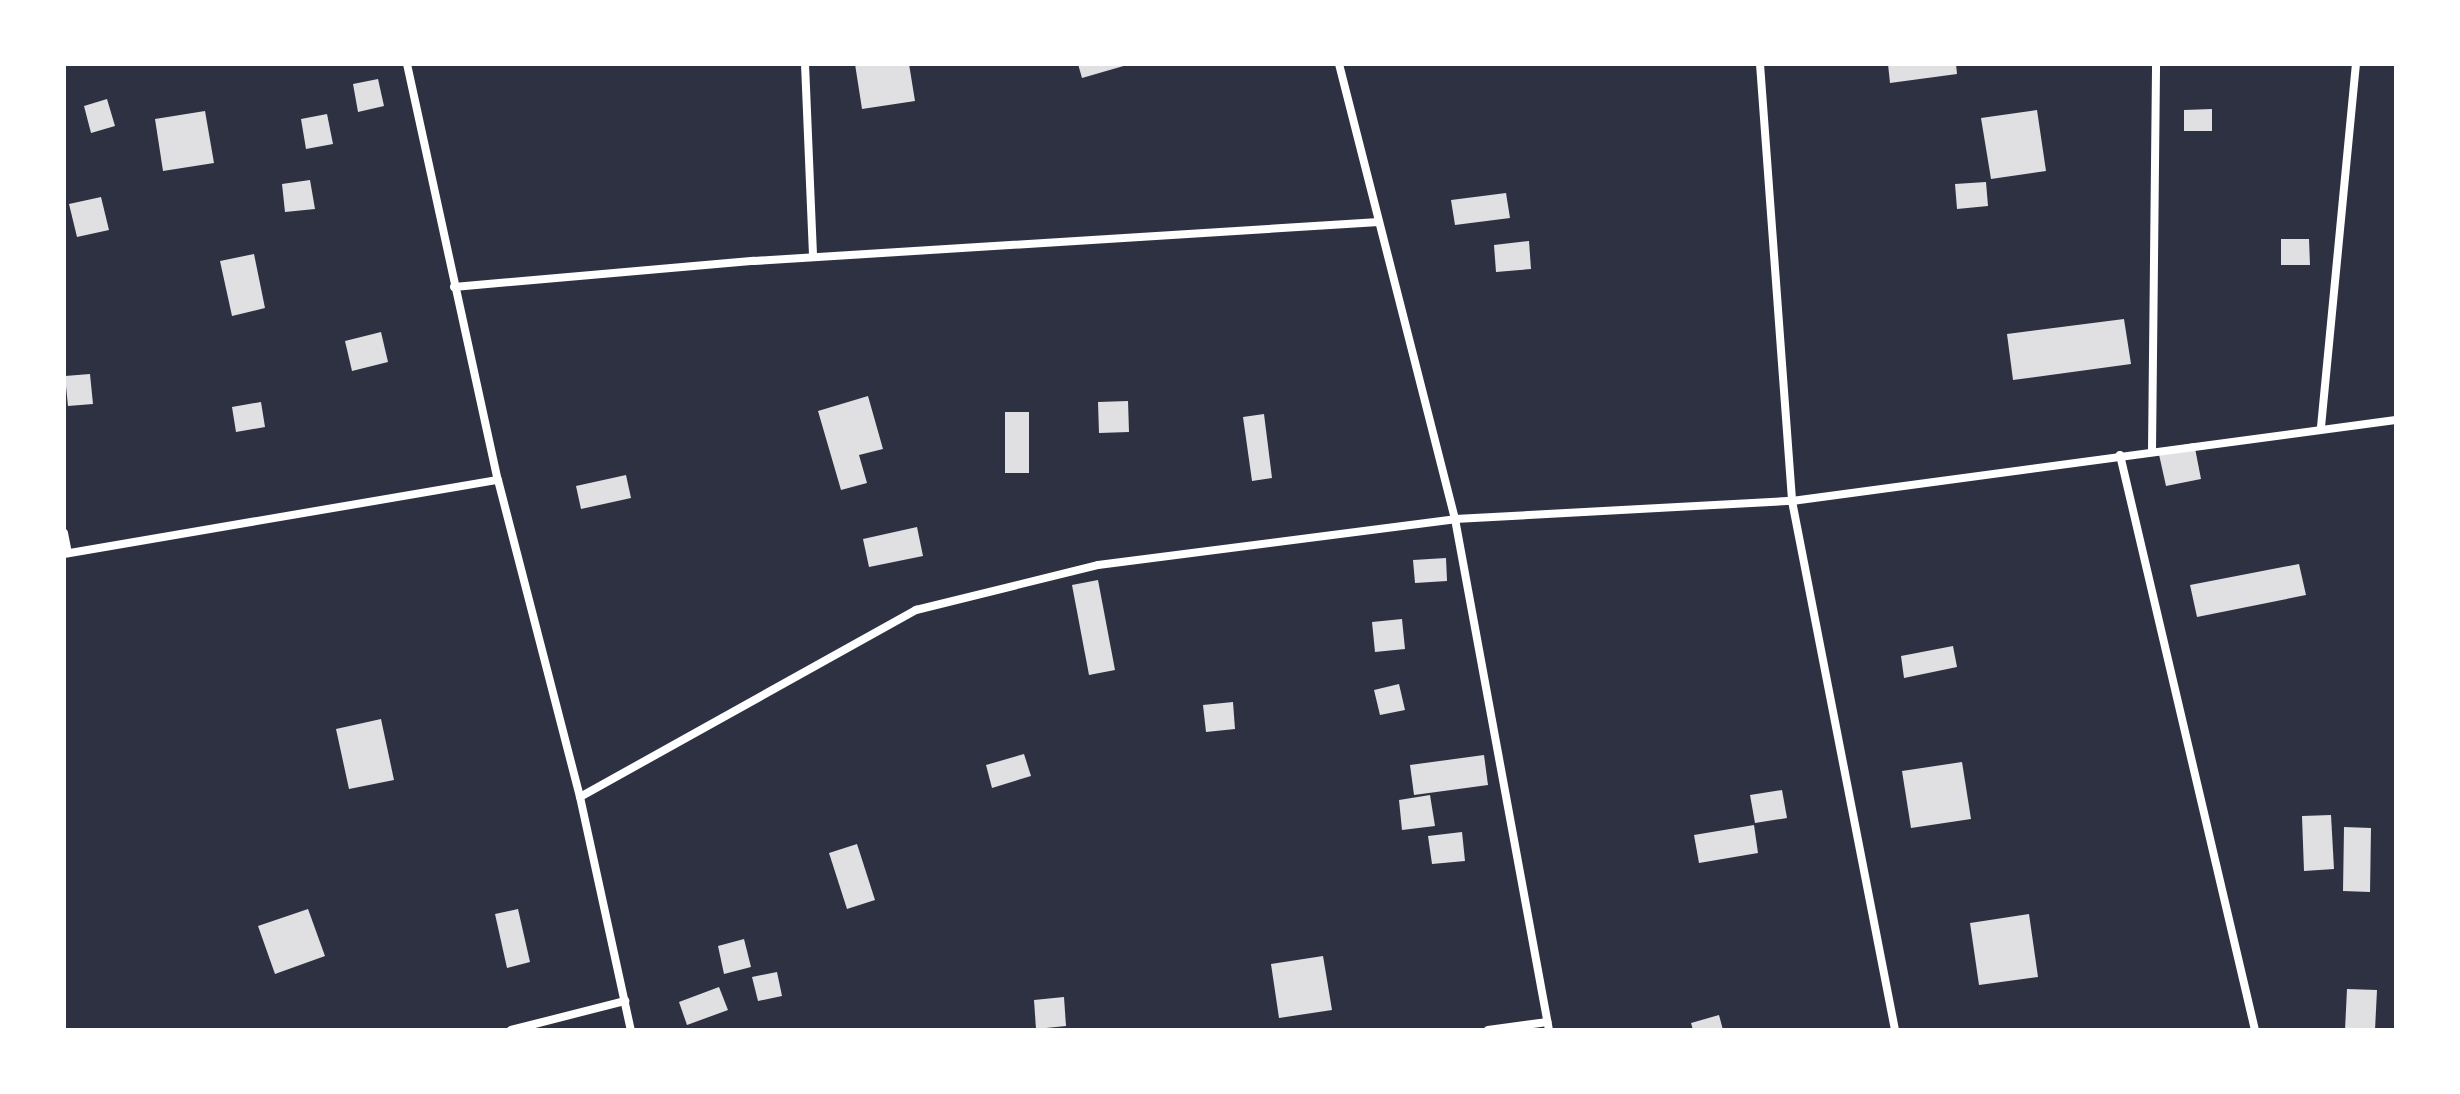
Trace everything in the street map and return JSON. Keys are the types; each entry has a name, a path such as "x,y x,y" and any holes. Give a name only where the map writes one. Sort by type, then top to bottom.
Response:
{"street":[{"path":"407,64 498,480 580,797 631,1030"},
{"path":"805,64 813,257"},
{"path":"1339,64 1455,519 1548,1026 1488,1030"},
{"path":"1760,64 1792,501 1895,1030"},
{"path":"2152,451 2156,64"},
{"path":"2321,427 2356,64"},
{"path":"454,287 813,257 1379,222"},
{"path":"580,797 916,610 1098,565 1455,519 1792,501 2321,427 2396,420"},
{"path":"2120,455 2255,1030"},
{"path":"64,533 66,554 498,480"},
{"path":"511,1030 625,1001"}],"building":[{"path":"855,64 909,64 915,101 862,109"},
{"path":"1078,64 1126,64 1127,65 1082,78"},
{"path":"1888,64 1956,64 1957,74 1890,83"},
{"path":"378,79 384,106 358,112 353,84"},
{"path":"107,99 115,126 91,133 84,106"},
{"path":"2212,109 2212,131 2184,131 2184,110"},
{"path":"2037,110 2046,171 1991,179 1981,118"},
{"path":"205,111 214,163 163,171 155,119"},
{"path":"327,114 333,144 306,149 301,119"},
{"path":"310,180 315,209 285,212 282,184"},
{"path":"1986,182 1988,206 1957,209 1955,184"},
{"path":"1506,193 1510,218 1455,225 1451,200"},
{"path":"101,197 109,230 77,237 69,204"},
{"path":"2281,239 2309,239 2310,265 2281,265"},
{"path":"1529,241 1531,269 1496,272 1494,245"},
{"path":"254,254 265,308 232,316 220,261"},
{"path":"2124,319 2131,364 2013,380 2007,334"},
{"path":"381,332 388,362 352,371 345,341"},
{"path":"90,374 93,404 68,406 65,376"},
{"path":"868,396 883,449 859,455 867,483 841,490 818,411"},
{"path":"1128,401 1129,432 1099,433 1098,402"},
{"path":"261,402 265,427 236,432 232,407"},
{"path":"1005,412 1029,412 1029,473 1005,473"},
{"path":"1264,414 1272,478 1252,481 1243,417"},
{"path":"2194,443 2201,479 2166,486 2158,450"},
{"path":"626,475 631,498 581,509 576,486"},
{"path":"917,527 923,556 869,567 863,539"},
{"path":"1446,558 1447,581 1415,583 1413,560"},
{"path":"2299,564 2306,595 2197,617 2190,585"},
{"path":"1098,580 1115,670 1089,675 1072,585"},
{"path":"1402,619 1405,649 1375,652 1372,622"},
{"path":"1953,646 1957,667 1904,678 1901,656"},
{"path":"1399,684 1405,710 1380,715 1374,690"},
{"path":"1233,702 1235,729 1206,732 1203,705"},
{"path":"381,719 394,780 349,789 336,729"},
{"path":"1024,754 1031,776 992,788 986,765"},
{"path":"1484,755 1488,785 1414,795 1410,765"},
{"path":"1962,762 1971,819 1911,828 1902,771"},
{"path":"1782,790 1787,818 1755,823 1750,795"},
{"path":"1430,795 1435,826 1402,830 1399,800"},
{"path":"2331,815 2334,869 2304,871 2302,816"},
{"path":"1754,825 1758,853 1699,863 1694,835"},
{"path":"2344,827 2371,828 2370,892 2343,891"},
{"path":"1462,832 1465,861 1432,864 1428,836"},
{"path":"857,844 875,900 847,909 829,853"},
{"path":"308,909 325,956 275,974 258,926"},
{"path":"518,909 530,962 507,968 495,914"},
{"path":"2029,914 2038,977 1979,985 1970,923"},
{"path":"744,939 751,967 724,974 718,946"},
{"path":"1323,956 1332,1010 1279,1018 1271,964"},
{"path":"777,972 782,996 758,1001 752,977"},
{"path":"719,987 728,1010 687,1025 679,1002"},
{"path":"2347,989 2377,990 2375,1030 2345,1030"},
{"path":"1064,997 1066,1026 1036,1029 1034,1000"},
{"path":"1719,1015 1723,1030 1693,1030 1691,1023"}]}
